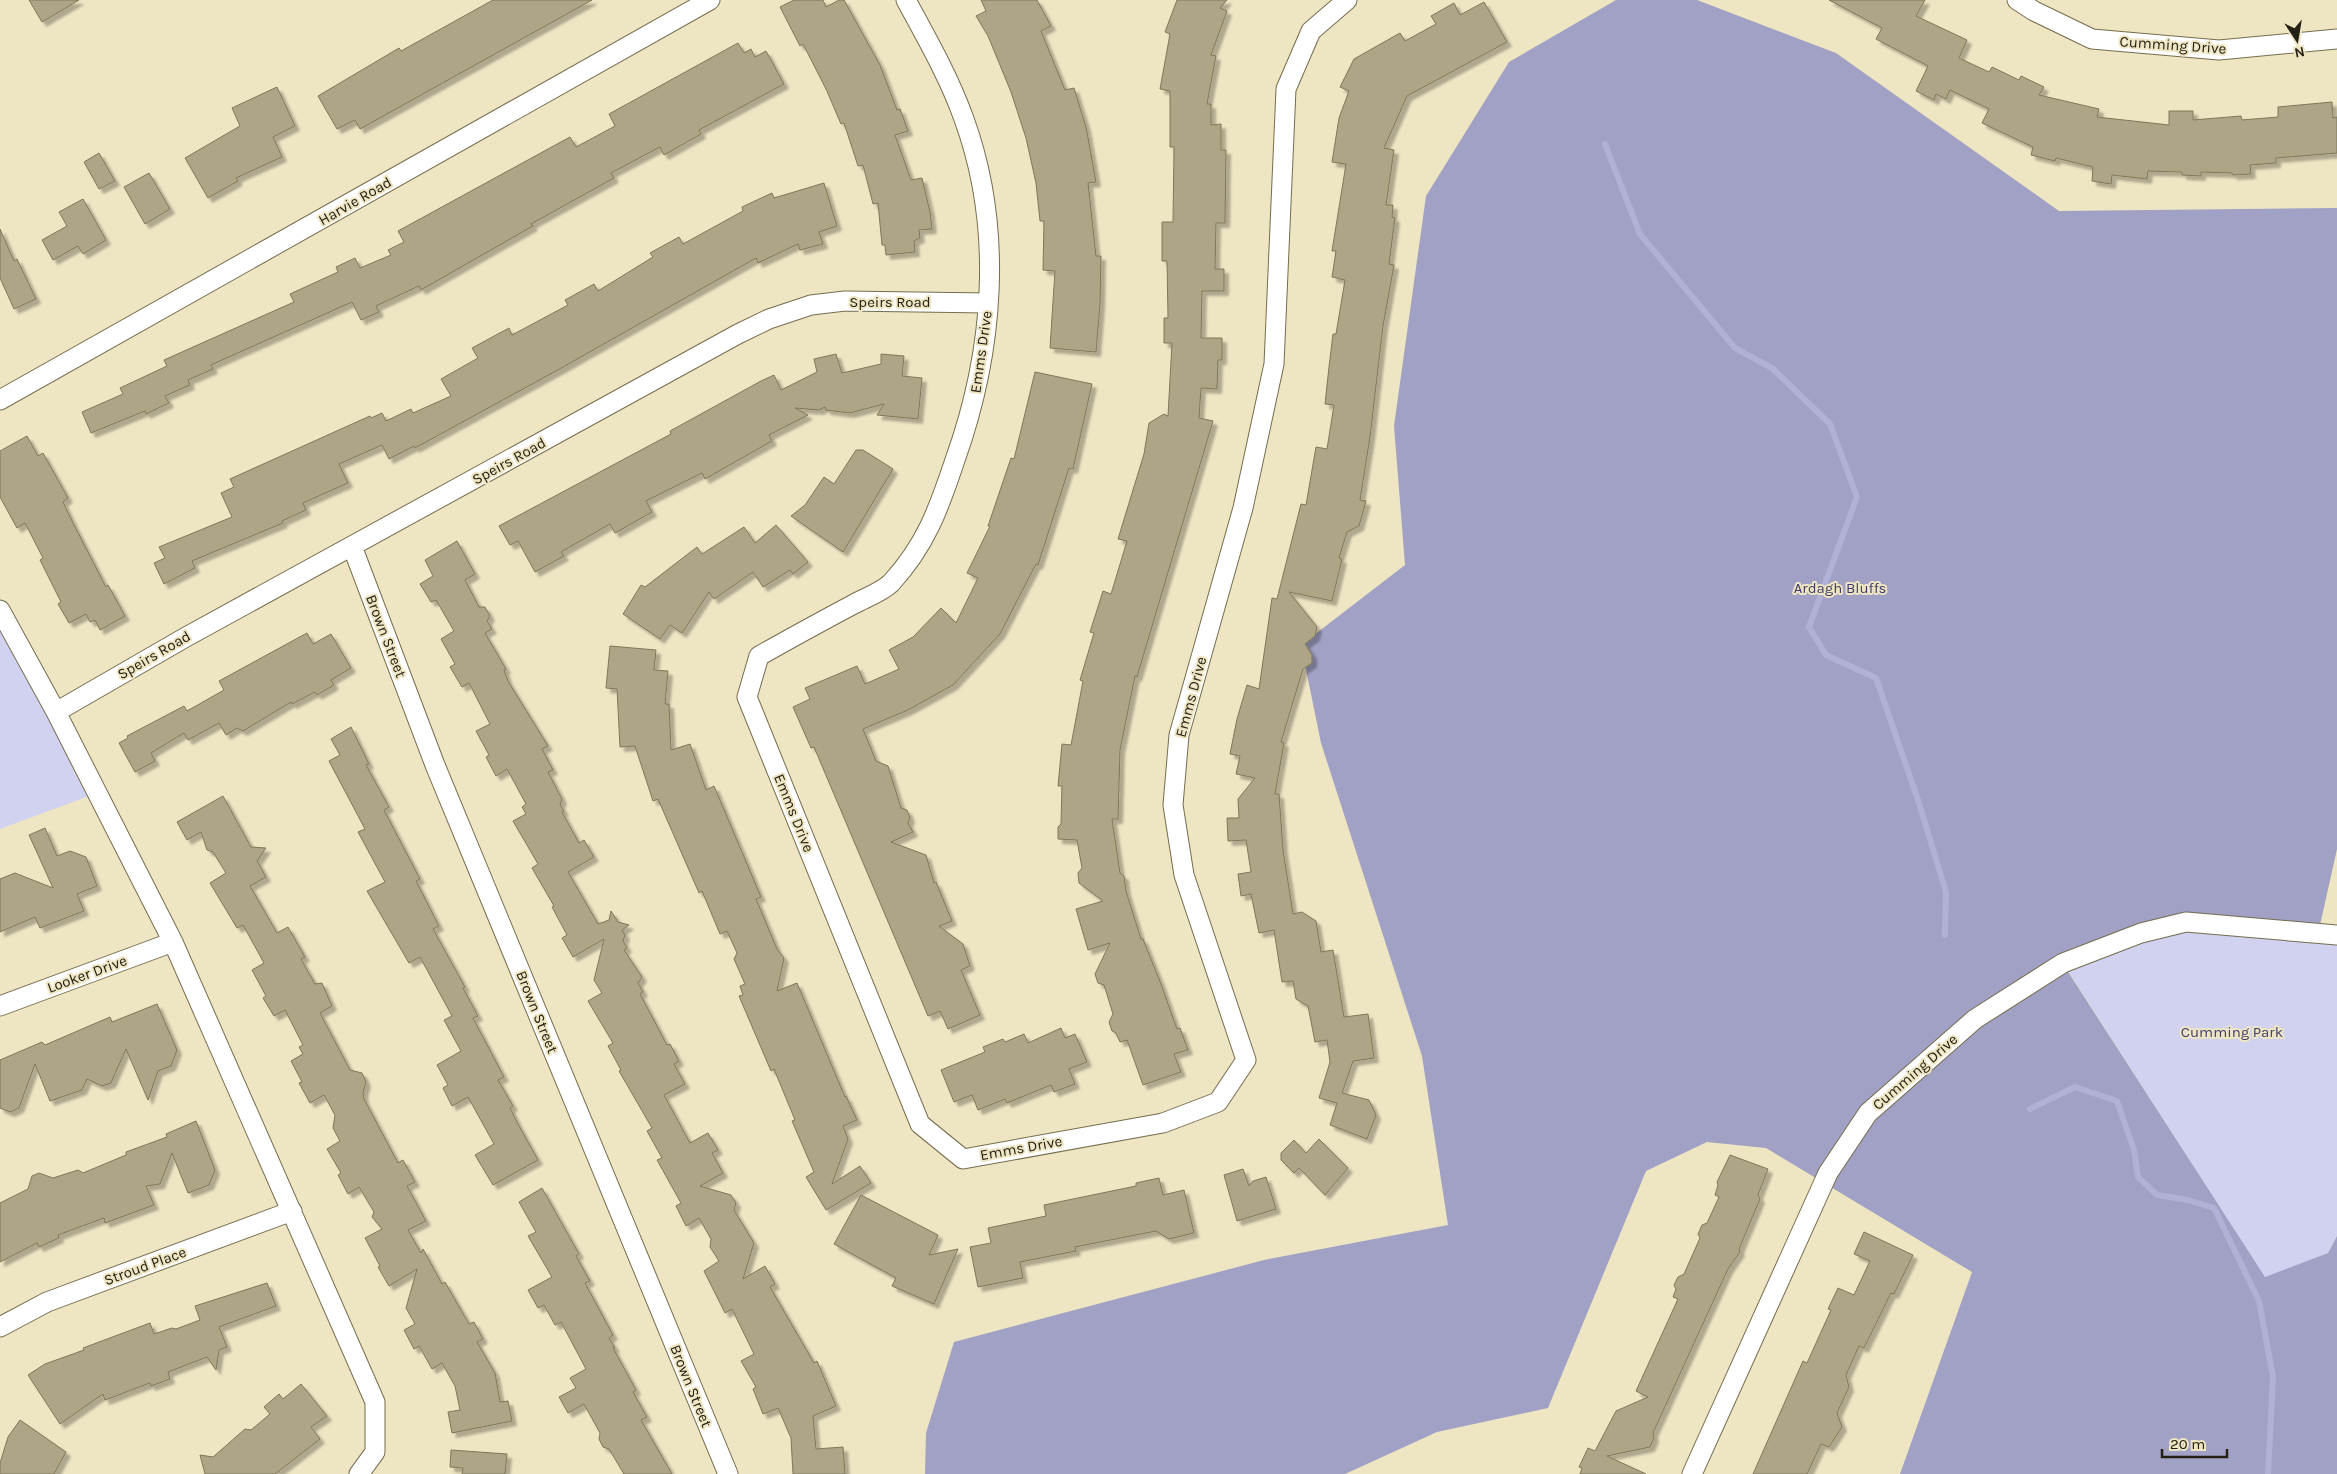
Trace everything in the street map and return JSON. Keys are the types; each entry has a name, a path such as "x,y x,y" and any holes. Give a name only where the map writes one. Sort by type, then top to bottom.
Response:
{"street":[{"name":"Harvie Road","path":"0,400 710,0"},
{"name":"Emms Drive","path":"906,0 950,84 976,158 986,205 989,235 988,303 984,355 977,388 960,447 926,538 890,584 759,656 747,697 920,1124 963,1159 1163,1123 1218,1102 1246,1060 1184,875 1173,805 1179,735 1243,508 1274,364 1286,89 1311,31 1347,0"},
{"name":"Cumming Drive","path":"2017,0 2034,11 2092,39 2219,50 2337,39"},
{"name":"Speirs Road","path":"56,712 186,637 738,334 769,319 811,306 845,302 988,303"},
{"name":"Brown Street","path":"352,546 435,765 728,1474"},
{"path":"0,610 56,712 173,942 375,1402 375,1452 359,1474"},
{"name":"Cumming Drive","path":"1692,1474 1828,1173 1868,1112 1975,1019 2063,963 2141,933 2168,926 2186,922 2337,935"},
{"name":"Looker Drive","path":"0,1006 173,942"},
{"name":"Stroud Place","path":"0,1326 46,1302 292,1212"}],"green space":[{"name":"Ardagh Bluffs","path":"1616,0 1697,0 1836,53 2059,211 2337,208 2337,849 2318,934 2186,922 2063,964 2265,1277 2328,1253 2337,1236 2337,1474 1900,1474 1972,1272 1766,1148 1707,1142 1646,1171 1548,1408 1437,1432 1345,1474 925,1474 926,1433 954,1342 1264,1260 1448,1225 1422,1056 1321,743 1301,645 1405,565 1394,426 1426,196 1509,62"},
{"path":"0,610 97,793 0,829"},
{"name":"Cumming Park","path":"2186,922 2337,937 2337,1236 2328,1253 2265,1278 2063,963"}],"building":[{"path":"29,0 79,0 42,22"},
{"path":"493,0 592,0 360,129 355,120 337,129 318,96 399,48 401,51"},
{"path":"794,0 823,0 826,7 839,0 844,0 880,65 897,110 900,109 908,131 895,135 911,180 922,178 930,212 932,229 919,230 920,238 914,241 915,252 886,255 885,245 882,245 878,203 873,204 863,165 858,166 844,123 841,124 803,44 800,46 780,7"},
{"path":"981,0 1037,0 1051,26 1041,31 1065,90 1074,88 1086,127 1096,182 1088,183 1096,256 1101,256 1100,305 1096,352 1050,348 1055,271 1043,270 1044,221 1040,221 1036,183 1026,138 1011,92 988,36 976,16 986,11"},
{"path":"1177,0 1227,0 1220,8 1227,11 1211,55 1216,56 1207,104 1211,104 1211,125 1221,124 1221,150 1226,150 1225,223 1216,223 1215,269 1224,269 1224,291 1202,291 1201,338 1222,338 1222,360 1218,360 1217,389 1201,388 1199,418 1213,421 1137,677 1135,676 1120,750 1118,819 1112,819 1120,873 1124,876 1126,891 1141,939 1143,939 1161,984 1177,1029 1180,1028 1188,1050 1174,1054 1181,1072 1143,1085 1127,1040 1120,1042 1116,1033 1112,1031 1109,1022 1113,1014 1104,985 1098,983 1095,974 1110,943 1088,950 1076,909 1103,901 1079,883 1078,873 1082,868 1077,840 1058,839 1058,827 1061,824 1062,786 1058,786 1062,744 1071,745 1083,681 1080,680 1094,633 1090,632 1103,591 1111,594 1127,541 1118,539 1144,454 1149,423 1164,414 1168,416 1172,343 1164,343 1164,318 1168,318 1167,261 1162,261 1162,222 1173,222 1174,147 1170,147 1170,91 1160,89 1170,34 1165,32"},
{"path":"1829,0 1925,0 1916,16 1967,40 1959,58 1989,72 1992,67 2019,80 2021,76 2044,87 2039,95 2099,109 2097,117 2169,125 2169,111 2193,111 2193,120 2241,116 2242,120 2278,117 2278,107 2332,102 2333,118 2337,117 2337,153 2276,158 2276,163 2250,165 2251,174 2233,175 2232,173 2201,172 2201,176 2182,175 2182,172 2148,171 2147,179 2112,175 2111,184 2092,181 2093,167 2056,158 2055,161 2031,155 2033,147 1982,123 1989,109 1950,90 1946,99 1936,94 1934,100 1916,91 1928,66 1876,39 1882,28"},
{"path":"1484,2 1507,42 1407,96 1384,148 1394,150 1386,205 1393,205 1392,217 1395,218 1389,264 1394,265 1383,326 1370,437 1360,500 1366,501 1359,526 1347,532 1339,558 1342,559 1332,601 1289,592 1317,627 1315,636 1305,644 1312,655 1312,663 1303,669 1281,742 1284,743 1275,794 1279,794 1283,850 1293,914 1302,912 1316,921 1321,952 1333,950 1344,1017 1368,1014 1374,1058 1353,1061 1342,1093 1369,1100 1376,1115 1367,1139 1330,1125 1337,1103 1319,1098 1330,1062 1327,1040 1315,1042 1308,1006 1296,999 1293,981 1282,982 1274,930 1259,933 1251,894 1241,896 1238,874 1251,872 1246,840 1228,841 1227,818 1239,818 1238,799 1255,778 1236,774 1240,756 1230,754 1237,719 1247,685 1259,689 1272,598 1277,599 1301,504 1306,505 1316,447 1327,449 1334,405 1325,404 1333,334 1336,334 1345,280 1332,277 1336,251 1332,251 1346,164 1332,162 1339,118 1349,91 1340,87 1354,59 1400,33 1405,41 1436,24 1431,16 1454,3 1460,15"},
{"path":"738,43 744,53 751,49 755,57 766,51 784,84 699,130 701,134 664,155 660,147 611,173 614,178 531,224 533,226 421,290 419,286 376,306 379,312 361,320 352,302 211,365 213,369 188,380 190,385 165,396 169,403 146,414 145,411 91,433 82,412 123,394 120,388 167,366 164,360 294,302 290,294 338,272 336,267 355,258 360,268 391,255 388,250 404,242 398,231 570,137 576,147 615,126 609,114"},
{"path":"277,87 295,126 273,137 282,157 236,178 238,181 208,198 185,158 240,126 232,108"},
{"path":"99,153 115,181 99,189 84,162"},
{"path":"149,173 170,209 145,224 124,187"},
{"path":"824,183 837,226 819,232 823,244 800,250 798,244 758,263 756,258 415,448 414,446 389,459 382,445 339,464 348,483 303,503 306,510 282,521 283,523 192,561 195,568 164,584 154,563 165,558 159,547 232,517 221,493 234,487 230,479 370,416 371,418 382,413 386,421 411,409 413,413 451,396 441,379 478,358 472,348 509,328 512,335 568,305 565,300 594,284 598,291 653,257 650,253 679,237 683,244 743,211 742,207 772,193 774,198"},
{"path":"83,199 106,240 83,254 78,246 53,260 42,240 67,226 59,212"},
{"path":"0,229 14,261 17,259 36,299 14,309 0,278"},
{"path":"836,354 842,373 881,364 881,354 904,356 902,376 922,378 918,419 877,415 884,404 850,413 826,410 825,407 819,410 795,408 808,415 769,435 772,441 705,479 702,473 646,501 652,512 615,533 610,524 561,552 564,556 535,572 518,541 510,545 499,526 671,434 670,431 761,381 774,375 781,390 817,372 814,359"},
{"path":"1035,372 1092,384 1073,469 1069,468 1038,565 1036,564 1000,634 953,685 908,710 863,729 876,761 888,766 901,808 907,810 910,818 908,823 913,832 891,842 926,855 934,883 936,882 952,921 939,926 963,944 970,966 961,970 980,1015 948,1029 940,1011 928,1016 814,747 811,748 793,707 810,699 805,688 857,666 865,684 899,669 889,650 913,637 941,608 956,623 978,578 967,573 990,526 988,526 1011,458 1014,459"},
{"path":"27,436 38,456 43,453 68,498 63,502 73,523 106,587 108,585 125,616 100,630 95,620 90,622 86,614 69,623 58,604 61,602 40,560 43,558 25,523 17,528 0,497 0,451"},
{"path":"856,450 863,450 893,469 843,552 791,516 805,505 824,477 834,484"},
{"path":"776,525 808,562 793,574 790,570 763,587 753,572 714,599 709,592 682,633 670,625 660,639 623,614 641,585 645,587 697,547 702,554 744,527 755,543"},
{"path":"457,541 475,574 465,580 479,607 485,607 490,616 487,621 492,629 485,633 506,669 504,670 508,681 548,746 542,749 553,770 548,772 562,799 560,805 564,811 562,812 579,843 584,840 594,857 568,872 598,924 609,920 611,911 618,922 629,925 622,930 625,935 623,941 627,948 624,950 642,977 638,983 643,992 640,994 667,1045 670,1044 679,1061 674,1064 685,1084 664,1095 690,1143 708,1133 718,1150 712,1153 723,1173 700,1186 731,1195 736,1203 734,1210 754,1243 743,1279 765,1266 775,1284 770,1287 814,1363 817,1361 836,1406 813,1416 816,1449 843,1447 845,1474 793,1474 791,1438 778,1408 763,1414 753,1389 756,1387 741,1361 754,1354 732,1309 725,1313 704,1271 719,1261 710,1247 711,1239 699,1218 686,1226 676,1206 681,1203 657,1160 662,1158 647,1131 652,1128 619,1071 621,1070 608,1046 613,1043 588,1001 602,993 594,980 604,939 573,957 562,938 567,935 552,907 554,906 532,868 538,864 513,821 526,814 522,807 526,804 507,769 496,776 486,757 489,755 476,731 490,724 469,683 462,687 450,667 455,664 441,639 454,631 436,600 431,602 420,584 433,576 425,560"},
{"path":"307,633 313,644 331,634 351,668 331,680 334,685 317,695 315,692 292,704 291,702 243,731 237,728 226,735 219,723 188,740 184,733 151,753 155,761 135,772 119,743 128,738 127,736 184,706 187,711 224,690 219,681"},
{"path":"610,646 656,650 654,670 668,671 665,704 669,704 671,750 690,744 706,790 714,786 761,897 756,899 777,949 784,958 777,991 797,983 845,1097 857,1120 843,1126 848,1139 832,1184 860,1166 871,1183 826,1210 806,1177 814,1172 792,1121 795,1120 774,1069 771,1071 739,996 743,995 740,986 745,984 734,959 737,953 727,931 720,934 702,891 699,893 658,799 653,801 635,746 620,747 617,689 606,688"},
{"path":"351,727 369,764 366,765 389,807 384,810 420,879 416,881 439,926 433,929 465,987 463,988 478,1016 473,1018 504,1077 498,1080 513,1106 510,1108 538,1160 493,1185 475,1155 494,1144 468,1097 452,1106 443,1088 448,1085 437,1065 461,1051 444,1020 452,1016 420,957 409,963 367,891 385,882 358,832 365,829 329,761 340,755 331,739"},
{"path":"223,796 251,847 266,848 257,861 266,877 250,886 277,933 288,927 305,957 301,959 315,984 322,983 332,1006 320,1013 350,1070 362,1073 366,1082 363,1093 364,1099 398,1163 403,1160 415,1182 407,1186 426,1221 408,1230 421,1253 423,1249 442,1284 445,1282 469,1324 474,1322 483,1339 477,1342 495,1373 500,1402 508,1401 512,1421 452,1433 448,1412 460,1410 455,1386 442,1363 432,1369 419,1346 414,1349 404,1330 415,1324 406,1308 417,1269 389,1286 378,1267 380,1266 365,1238 382,1229 372,1217 374,1212 359,1187 348,1194 338,1175 341,1173 327,1149 340,1141 333,1128 335,1115 324,1095 310,1103 299,1083 302,1082 291,1061 303,1054 299,1047 303,1045 285,1010 274,1016 263,998 266,996 252,970 264,963 243,925 237,928 210,883 226,873 213,852 207,850 201,832 187,840 177,822"},
{"path":"45,828 57,856 70,851 86,857 97,886 77,894 84,911 40,928 35,917 0,932 0,879 15,873 53,888 29,835"},
{"path":"157,1004 177,1050 171,1066 158,1071 148,1100 126,1049 111,1083 102,1086 87,1079 82,1090 50,1101 35,1064 19,1108 10,1112 0,1108 0,1060 42,1042 45,1045 110,1017 112,1022"},
{"path":"1061,1028 1065,1038 1075,1034 1087,1062 1069,1069 1075,1084 1054,1092 1051,1085 1007,1103 1005,1099 978,1110 972,1095 954,1102 941,1070 985,1052 983,1047 1003,1039 1005,1042 1024,1034 1028,1043"},
{"path":"196,1121 215,1170 209,1185 188,1193 172,1153 160,1184 146,1186 154,1205 105,1223 104,1218 58,1235 59,1238 39,1247 37,1243 0,1262 0,1203 28,1189 32,1176 39,1173 53,1178 78,1170 83,1173 126,1155 126,1152 167,1137 166,1134"},
{"path":"1319,1139 1348,1168 1325,1195 1299,1168 1294,1173 1281,1160 1281,1153 1294,1140 1306,1153"},
{"path":"1730,1155 1768,1169 1758,1195 1760,1199 1739,1249 1740,1252 1728,1269 1653,1433 1654,1438 1650,1447 1607,1456 1646,1474 1580,1474 1582,1468 1579,1467 1588,1448 1595,1451 1616,1411 1648,1397 1636,1391 1678,1299 1673,1297 1676,1289 1674,1285 1678,1277 1684,1274 1700,1238 1698,1234 1702,1225 1707,1223 1719,1197 1715,1195 1717,1182"},
{"path":"1243,1169 1249,1186 1253,1181 1266,1177 1276,1209 1237,1221 1224,1175"},
{"path":"1159,1178 1163,1195 1184,1190 1194,1233 1169,1239 1156,1231 1075,1247 1076,1251 1020,1262 1023,1278 978,1287 970,1247 991,1243 988,1228 1046,1216 1044,1205 1136,1186 1136,1183"},
{"path":"542,1188 579,1254 576,1256 590,1281 585,1283 613,1335 609,1338 615,1348 613,1348 636,1390 633,1392 647,1417 641,1420 672,1474 624,1474 609,1449 603,1447 599,1439 600,1433 584,1404 568,1413 559,1397 576,1388 570,1378 586,1369 561,1322 555,1325 544,1305 538,1308 528,1290 552,1277 528,1236 536,1232 519,1202"},
{"path":"861,1195 938,1235 929,1255 958,1249 934,1304 892,1286 896,1278 834,1244"},
{"path":"1864,1232 1913,1255 1894,1294 1891,1293 1864,1348 1859,1346 1846,1375 1849,1387 1837,1413 1842,1427 1829,1447 1821,1444 1807,1474 1753,1474 1803,1361 1807,1363 1831,1310 1828,1309 1838,1288 1854,1295 1870,1261 1854,1254"},
{"path":"267,1283 276,1306 219,1327 227,1347 219,1350 216,1370 207,1357 168,1372 170,1379 151,1386 150,1383 105,1400 103,1394 60,1424 28,1375 45,1364 150,1323 154,1334 172,1328 176,1329 200,1320 195,1306"},
{"path":"301,1384 327,1416 311,1427 320,1439 275,1474 205,1474 200,1455 213,1457 245,1429 251,1430 270,1414 264,1407 279,1394 283,1399"},
{"path":"20,1420 66,1452 54,1474 0,1474 0,1463 8,1437"},
{"path":"451,1450 507,1454 505,1474 462,1474 463,1468 450,1467"}],"waterway":[{"path":"1605,144 1640,234 1735,348 1772,368 1830,424 1857,497 1809,627 1826,655 1876,678 1919,803 1946,892 1945,935"},
{"path":"2030,1109 2075,1087 2117,1101 2134,1150 2138,1177 2157,1195 2188,1200 2214,1208 2259,1301 2273,1377 2268,1474"}]}
